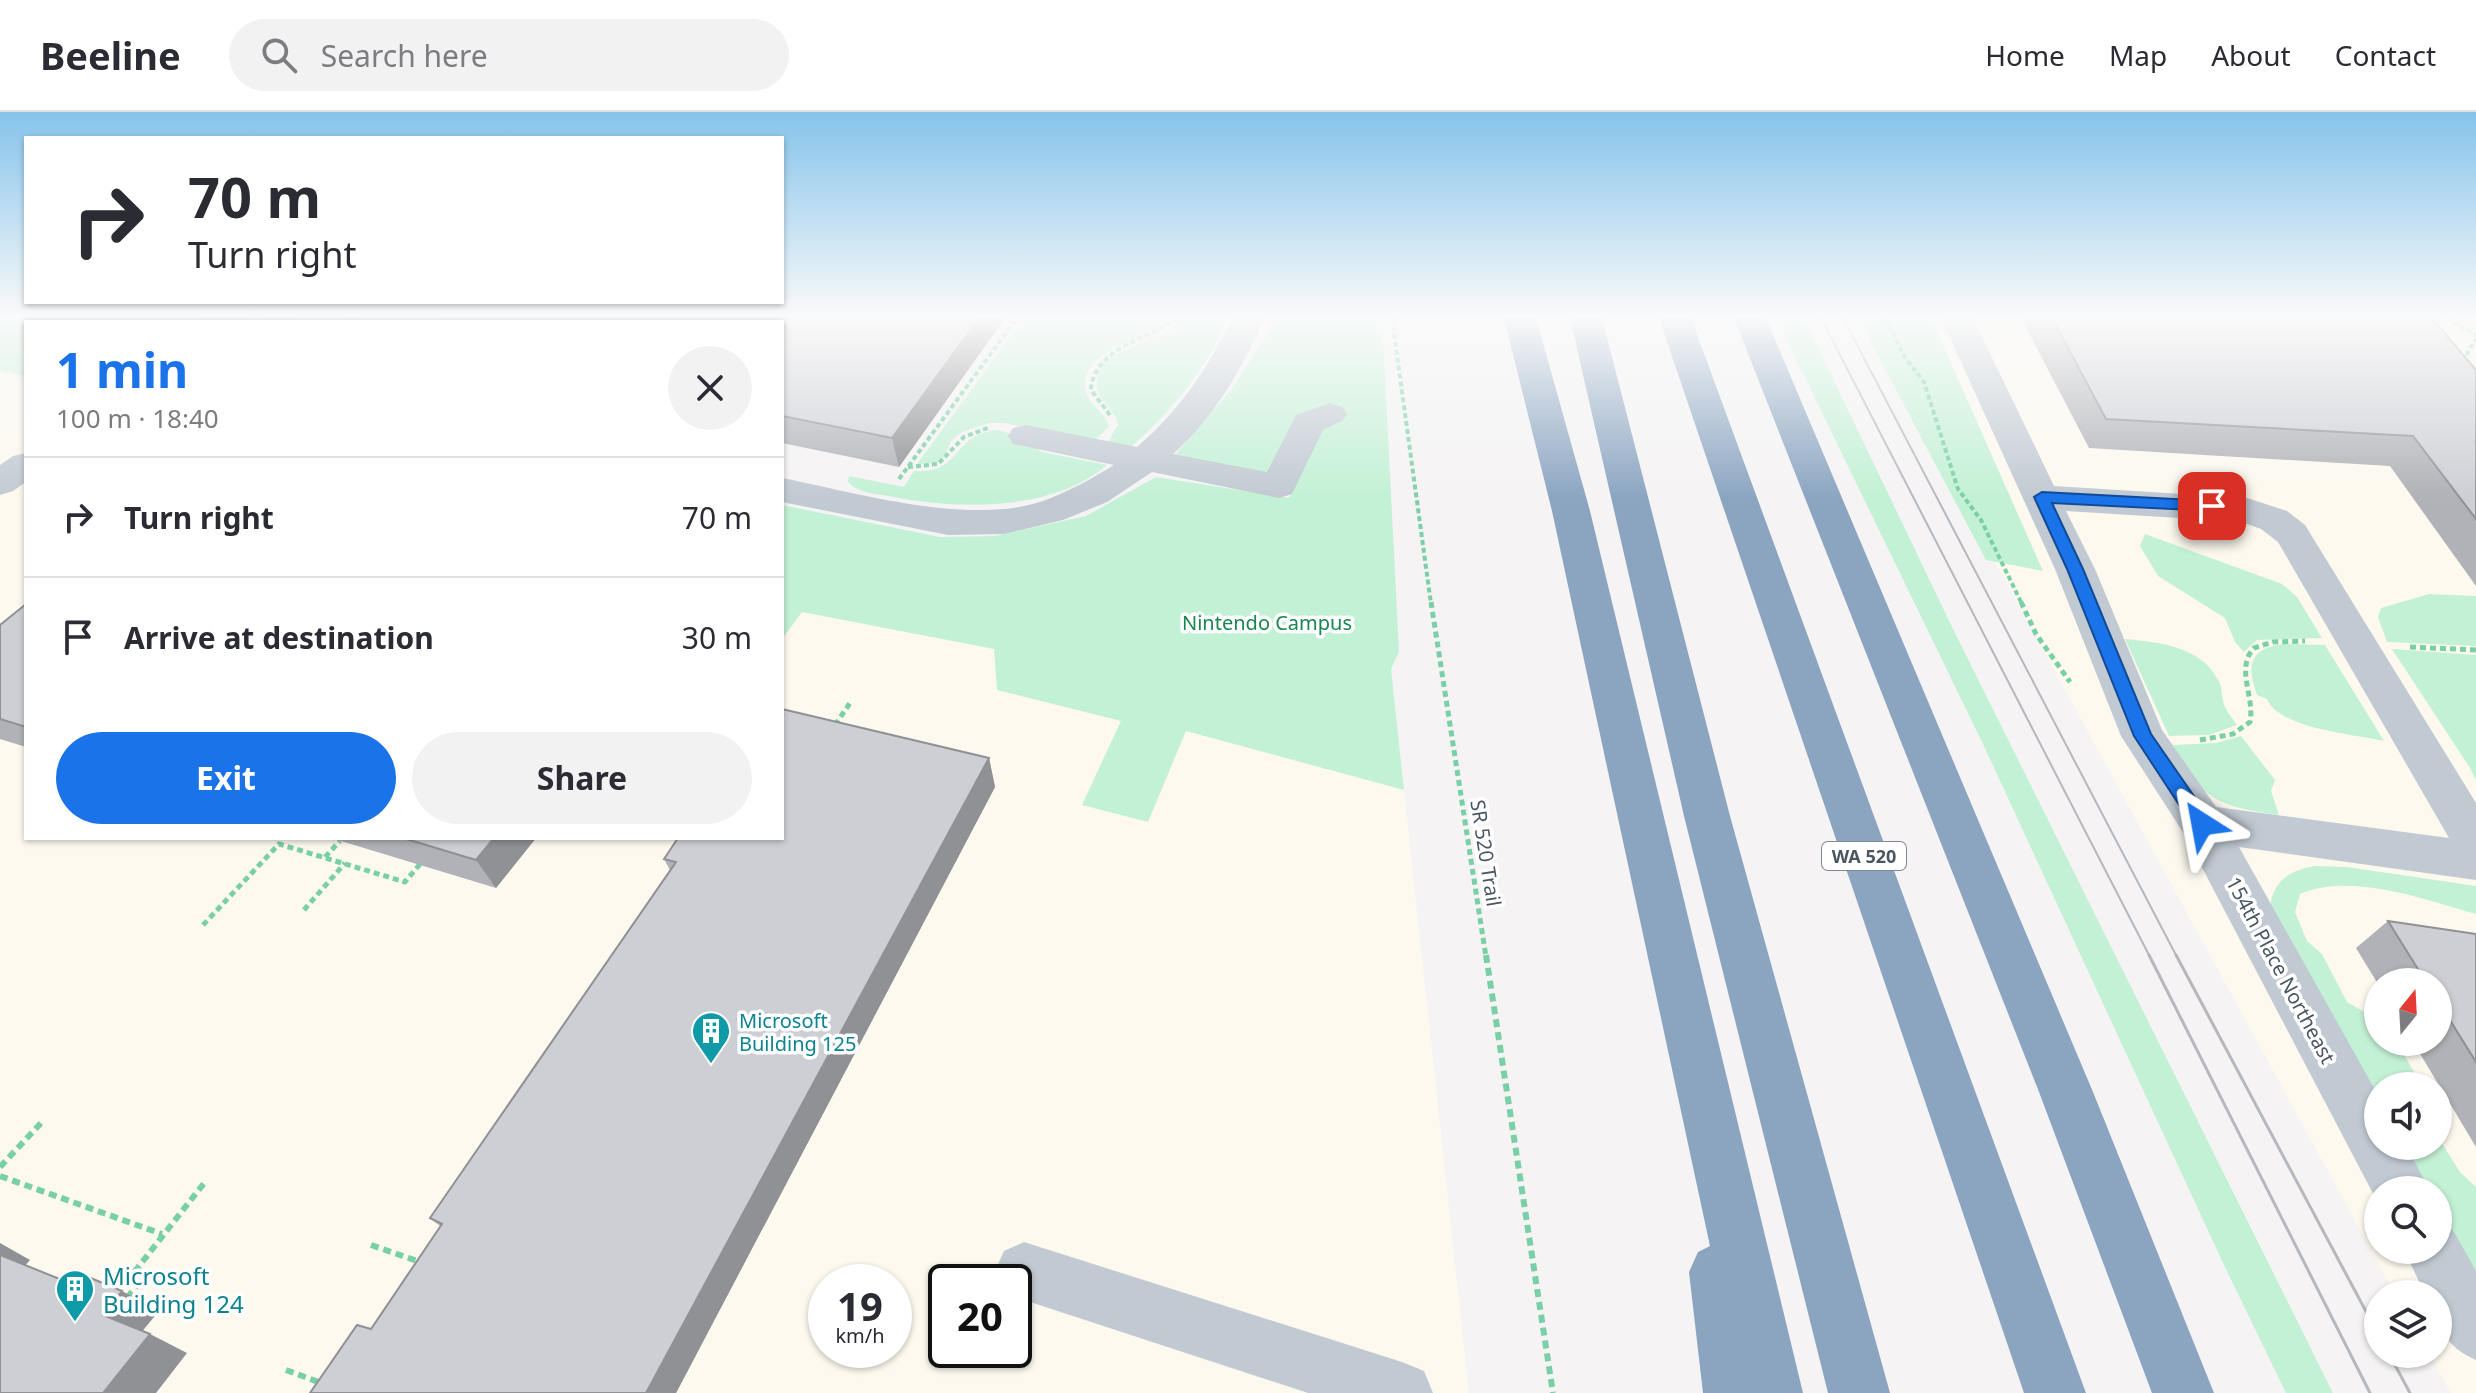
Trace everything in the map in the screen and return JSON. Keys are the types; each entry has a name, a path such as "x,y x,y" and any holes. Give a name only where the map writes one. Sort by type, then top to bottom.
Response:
{"highway":[{"path":"1536,378 1571,511 1772,1393"},
{"path":"1601,378 1707,816 1859,1393"},
{"name":"WA 520","path":"1696,378 2055,1393"},
{"path":"1774,378 2066,1092 2183,1393"},
{"path":"1684,1008 1734,1393"},
{"path":"2066,1092 2213,1393"}],"street":[{"path":"784,490 956,523 1045,513 1093,496 1131,473 1183,425 1218,378"},
{"name":"154th Place Northeast","path":"1985,378 2075,569 2143,736 2202,824 2393,1176"},
{"path":"1026,436 1279,486 1308,423 1330,414"},
{"path":"0,483 24,465"},
{"path":"2042,497 2247,510 2274,520 2292,534 2476,843"},
{"path":"2202,824 2476,861"},
{"path":"2441,1264 2476,1330"},
{"path":"1032,1274 1402,1393"}],"path":[{"path":"898,482 974,378"},
{"name":"SR 520 Trail","path":"1400,378 1441,674 1553,1393"},
{"path":"1921,378 1958,489 1981,520 2036,634 2070,682"},
{"path":"2185,740 2229,736 2250,722 2251,690 2245,669 2255,647 2264,642 2309,641"},
{"path":"2404,646 2476,650"},
{"path":"832,729 850,703"},
{"path":"325,857 340,841"},
{"path":"203,925 279,844 405,882 420,864"},
{"path":"304,910 345,863"},
{"path":"0,1167 41,1123"},
{"path":"0,1176 165,1236 128,1280 138,1284 127,1298"},
{"path":"162,1234 205,1182"},
{"path":"371,1245 428,1264"},
{"path":"286,1370 330,1386"}],"shaded area":[{"path":"0,378 24,379 24,840 784,840 784,541 1391,669 1469,1393 0,1393"},
{"path":"1895,378 2476,378 2476,1393 2451,1393 2437,1368 2452,1368 2452,1280 2387,1280 2379,1264 2452,1264 2452,1176 2364,1176 2364,1237"}],"green space":[{"path":"980,378 1086,378 1085,390 1109,427 1094,441 1004,423 989,423 962,432 951,441 944,457 937,463 917,464"},
{"path":"1097,378 1194,378 1160,419 1130,448 1107,444 1118,425 1097,388"},
{"name":"Nintendo Campus","path":"1239,378 1385,378 1399,651 1391,669 1404,790 1186,731 1148,822 1082,805 1121,721 997,690 994,649 802,612 784,636 784,505 940,537 995,536 1086,516 1156,477 1289,498 1297,482 1173,457"},
{"path":"1805,378 1833,378 1953,629 2333,1393 2286,1393 1983,744"},
{"path":"1890,378 1957,378 2043,571 1986,560"},
{"path":"998,430 1015,435 1042,452 1107,465 1085,480 1060,491 1033,499 976,505 870,493 848,482 849,476 904,487 914,471 941,466 972,439"},
{"path":"2145,534 2282,584 2297,597 2322,638 2257,640 2244,652 2235,642 2225,618 2158,576 2140,546"},
{"path":"2429,594 2476,596 2476,646 2387,642 2378,617 2381,608"},
{"path":"2125,639 2178,648 2201,660 2220,683 2225,707 2237,725 2209,735 2169,736"},
{"path":"2283,644 2325,645 2384,741 2302,724 2286,717 2274,709 2267,699 2257,695 2252,667 2257,654"},
{"path":"2392,649 2476,655 2476,780 2470,768"},
{"path":"2241,736 2275,780 2271,791 2279,815 2241,808 2214,798 2193,778 2173,745 2216,743"},
{"path":"2315,866 2347,867 2476,886 2476,914 2388,890 2365,887 2320,888 2300,894 2295,912 2307,941 2322,954 2347,1002 2364,1012 2364,1056 2405,1056 2414,1072 2364,1072 2364,1089 2270,909 2271,899 2279,884 2298,870"},
{"path":"2452,1159 2476,1187 2476,1291 2452,1249 2452,1176 2411,1176 2403,1160"}],"building":[{"path":"784,378 936,378 892,438 784,416"},
{"path":"2084,378 2476,378 2476,519 2413,436 2106,419"},
{"path":"24,606 24,726 0,719 0,625"},
{"name":"Microsoft Building 125","path":"784,709 989,758 646,1393 310,1393 357,1325 371,1329 442,1224 430,1218 676,862 664,859 677,840 784,840"},
{"path":"410,840 492,840 476,860"},
{"path":"2388,921 2476,934 2476,1062 2452,1023 2452,968 2417,968"},
{"name":"Microsoft Building 124","path":"0,1255 72,1284 81,1274 122,1291 103,1315 150,1334 103,1393 0,1393"}],"tram line":[{"path":"1852,378 2150,957"},
{"path":"1874,378 2177,957"},
{"path":"2149,955 2370,1393"},
{"path":"2176,955 2364,1308"},
{"path":"2397,1368 2410,1393"}],"place":[{"name":"Microsoft Building 125","path":"711,1065"},
{"name":"Microsoft Building 124","path":"75,1323"}],"route":[{"path":"2202,824 2143,736 2042,497 2212,506"}]}
